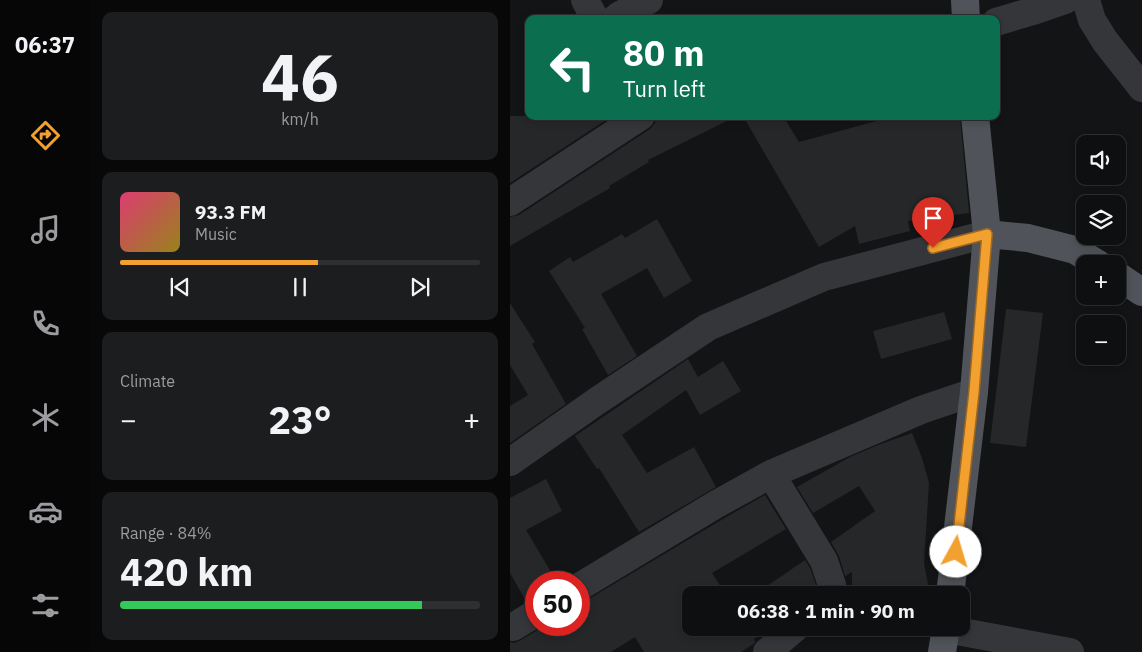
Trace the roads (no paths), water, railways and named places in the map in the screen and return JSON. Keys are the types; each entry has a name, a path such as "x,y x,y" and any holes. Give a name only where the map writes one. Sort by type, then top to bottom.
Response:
{"main road":[{"path":"965,0 966,15"},
{"path":"951,586 974,392 987,234 975,120"},
{"path":"987,234 1028,238 1075,250 1083,255"},
{"path":"1126,281 1142,292"}],"street":[{"path":"585,0 593,15"},
{"path":"620,15 649,0"},
{"path":"1000,21 1065,0"},
{"path":"1086,0 1092,20 1105,41 1142,88"},
{"path":"510,202 636,120"},
{"path":"510,462 708,327 824,276 987,234"},
{"path":"590,580 715,505 771,474 922,410 974,392"},
{"path":"771,474 824,560 832,586"},
{"path":"513,626 525,619"},
{"path":"767,652 786,636"},
{"path":"945,636 1070,652"}]}
